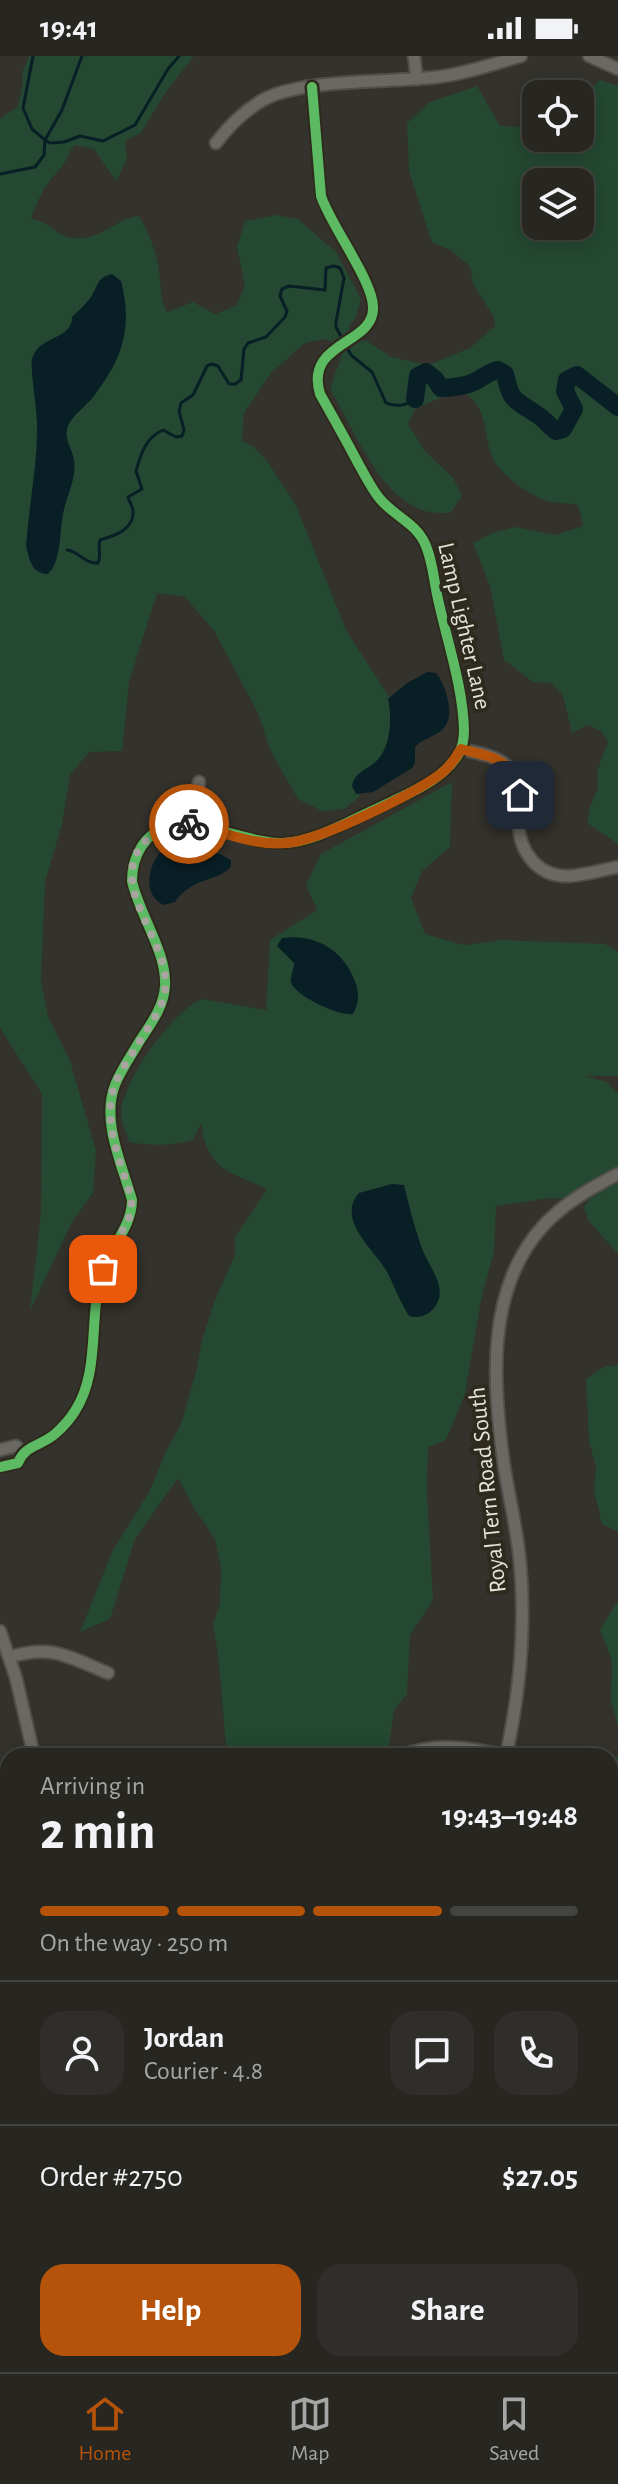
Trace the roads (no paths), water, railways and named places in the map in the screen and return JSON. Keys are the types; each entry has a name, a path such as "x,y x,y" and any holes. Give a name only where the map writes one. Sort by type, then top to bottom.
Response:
{"street":[{"path":"414,56 417,79"},
{"path":"216,143 225,130 262,100 283,92 464,72 521,56"},
{"path":"589,56 618,69"},
{"name":"Lamp Lighter Lane","path":"312,87 321,196 373,303 372,317 319,365 320,394 380,500 414,526 425,544 458,690 464,728 461,749"},
{"path":"0,1467 18,1463 22,1452 55,1434 82,1398 90,1369 98,1287 103,1269 132,1211 132,1200 111,1128 111,1097 124,1066 157,1013 165,992 161,959 132,881 134,860 154,833 174,825 191,824 268,843 291,843 339,826 405,795 444,771 461,749 494,758 513,773 520,795 518,821 522,847 535,865 567,876 618,867"},
{"path":"191,824 199,782"},
{"name":"Royal Tern Road South","path":"507,1748 519,1683 522,1598 500,1425 497,1375 502,1309 520,1258 545,1224 582,1194 618,1174"},
{"path":"0,1450 16,1446 22,1452"},
{"path":"0,1631 10,1657 32,1748"},
{"path":"10,1657 30,1651 48,1651 108,1673"},
{"path":"430,1748 470,1748"}],"water":[{"path":"112,274 121,281 124,298 123,342 104,382 67,429 74,474 63,514 57,557 48,574 42,573 32,565 26,546 37,437 32,359 41,346 67,330 72,317 89,300 101,280"},
{"path":"427,672 436,673 443,685 449,709 447,723 440,732 415,747 412,768 373,792 356,794 352,786 354,780 375,762 386,745 390,721 388,699"},
{"path":"174,844 220,854 231,860 231,866 227,871 189,888 175,902 164,905 151,892 150,873 159,855"},
{"path":"282,938 306,938 317,942 345,962 358,992 353,1014 319,1004 294,988 291,980 294,963 277,946"},
{"path":"392,1184 404,1185 421,1246 439,1286 438,1302 421,1316 409,1316 386,1270 354,1223 353,1203 359,1193"}],"waterway":[{"path":"33,56 23,108 32,129 50,143 80,136 103,141 135,125 179,56"},
{"path":"0,174 35,167 44,155 45,140 62,110 82,56"},
{"path":"67,550 89,562 98,563 100,540 122,531 131,523 133,510 128,497 142,489 136,471 148,442 163,430 176,437 182,436 181,403 193,395 207,366 218,366 229,384 241,380 244,349 248,343 266,337 285,317 287,311 280,296 282,289 289,286 325,290 326,268 340,268 344,278 336,327 351,355 372,372 386,403 401,405 415,399"},
{"path":"415,399 418,376 426,372 441,388 445,388 471,383 498,370 505,374 514,399 556,431 563,429 574,409 565,391 567,380 577,375 618,407"}]}
